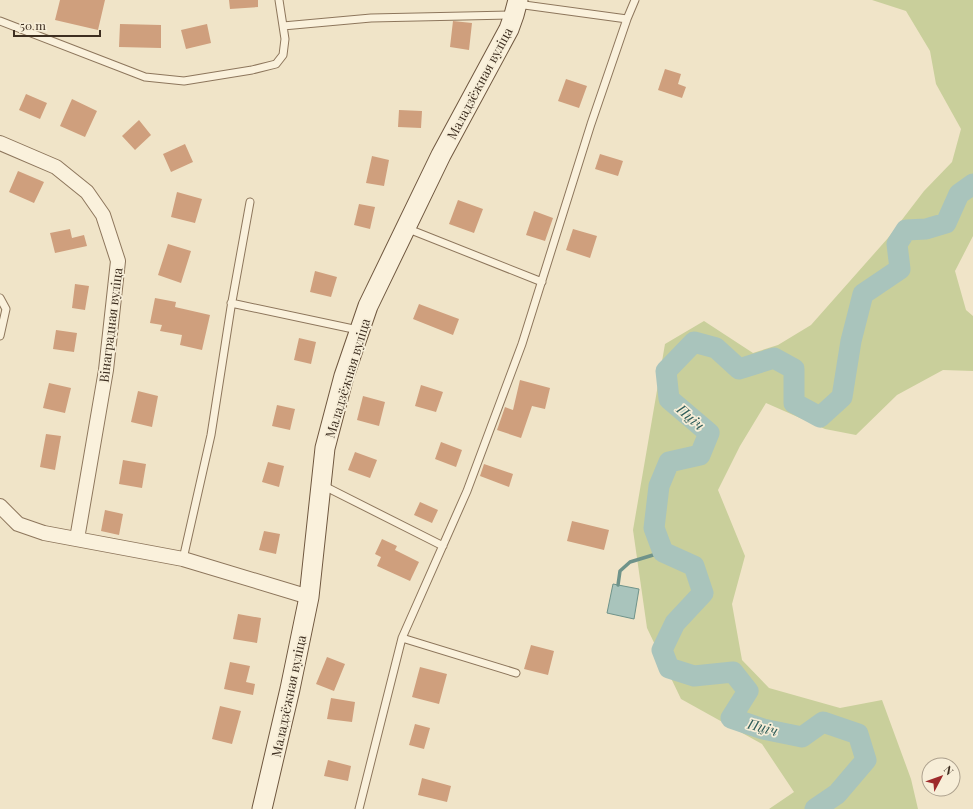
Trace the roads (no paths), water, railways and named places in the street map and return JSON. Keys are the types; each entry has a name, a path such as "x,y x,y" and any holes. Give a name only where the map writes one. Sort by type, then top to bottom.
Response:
{"street":[{"name":"Маладзёжная вуліца","path":"262,809 290,689 309,597 326,448 344,376 368,306 441,155 509,29 516,6"},
{"name":"Вінаградная вуліца","path":"0,143 56,167 87,192 103,215 118,261 106,370 77,539"},
{"path":"0,506 18,524 44,533 183,559 309,597"}],"lane":[{"path":"0,21 145,77 184,81 252,70 276,64 283,55 285,39 279,0"},
{"path":"359,809 402,638 470,484 522,344 591,124 635,0"},
{"path":"283,26 516,6 627,19"},
{"path":"183,559 211,435 231,304 250,202"},
{"path":"406,228 542,282"},
{"path":"0,298 6,309 0,336"},
{"path":"231,304 360,330"},
{"path":"321,485 442,546"},
{"path":"402,638 516,673"}],"water":[{"path":"613,584 639,589 634,619 607,613"}],"waterway":[{"name":"Пціч","path":"815,809 837,794 866,760 858,734 823,722 802,737 763,729 731,718 748,691 733,672 694,676 669,668 662,650 675,623 703,593 694,566 663,552 654,528 659,486 669,462 700,455 709,433 669,399 666,371 694,342 716,348 739,369 774,358 794,369 794,403 820,417 842,397 851,341 863,294 900,269 897,244 906,230 926,229 946,223 959,194 973,184"},
{"path":"618,585 620,571 630,562 663,552"}]}
